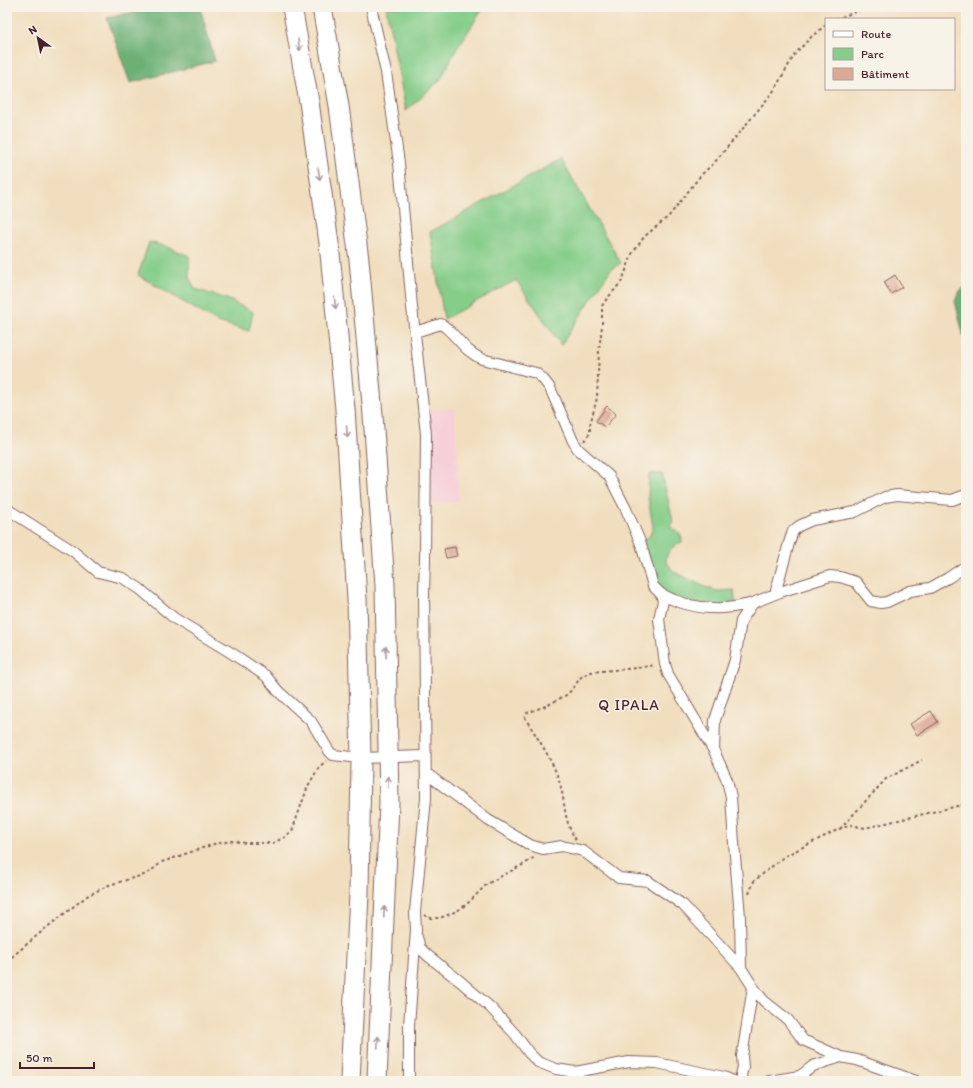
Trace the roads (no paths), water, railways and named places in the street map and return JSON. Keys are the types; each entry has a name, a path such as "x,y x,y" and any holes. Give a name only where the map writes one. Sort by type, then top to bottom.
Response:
{"highway":[{"path":"292,7 309,102 329,242 345,409 357,600 361,758 359,894 350,1081"},
{"path":"322,7 339,106 359,260 373,416 385,585 389,803 377,1081"}],"street":[{"path":"371,7 386,72 399,163 426,434 424,592 426,798 415,912 416,930 410,1026 409,1081"},
{"path":"415,332 441,324 448,328 467,350 475,356 536,373 543,379 550,388 573,441 578,449 610,476 641,544 653,586 661,594 676,602 718,609 736,608 830,576 856,582 871,601 881,603 887,602 910,591 930,588 966,566"},
{"path":"775,594 789,543 794,531 799,526 812,520 855,512 885,497 897,495 952,500 966,495"},
{"path":"7,509 73,551 98,572 123,578 140,589 174,618 266,676 278,691 310,721 333,755 361,758 425,756"},
{"path":"661,594 663,601 659,619 665,664 668,674 714,751 727,780 731,797 740,917 741,968"},
{"path":"714,751 715,720 736,660 741,621 753,603"},
{"path":"426,774 488,820 530,846 543,849 562,846 583,851 619,878 648,881 683,905 741,968 764,1001 788,1020 803,1040 841,1057 857,1060 916,1081"},
{"path":"416,930 420,948 462,982 490,1008 515,1034 529,1053 538,1062 556,1069 575,1072 630,1062 657,1063 724,1077 733,1081"},
{"path":"742,1081 742,1056 753,987"},
{"path":"769,1081 800,1076 813,1066 841,1057"}],"district":[{"name":"Q IPALA","path":"629,705"}]}
